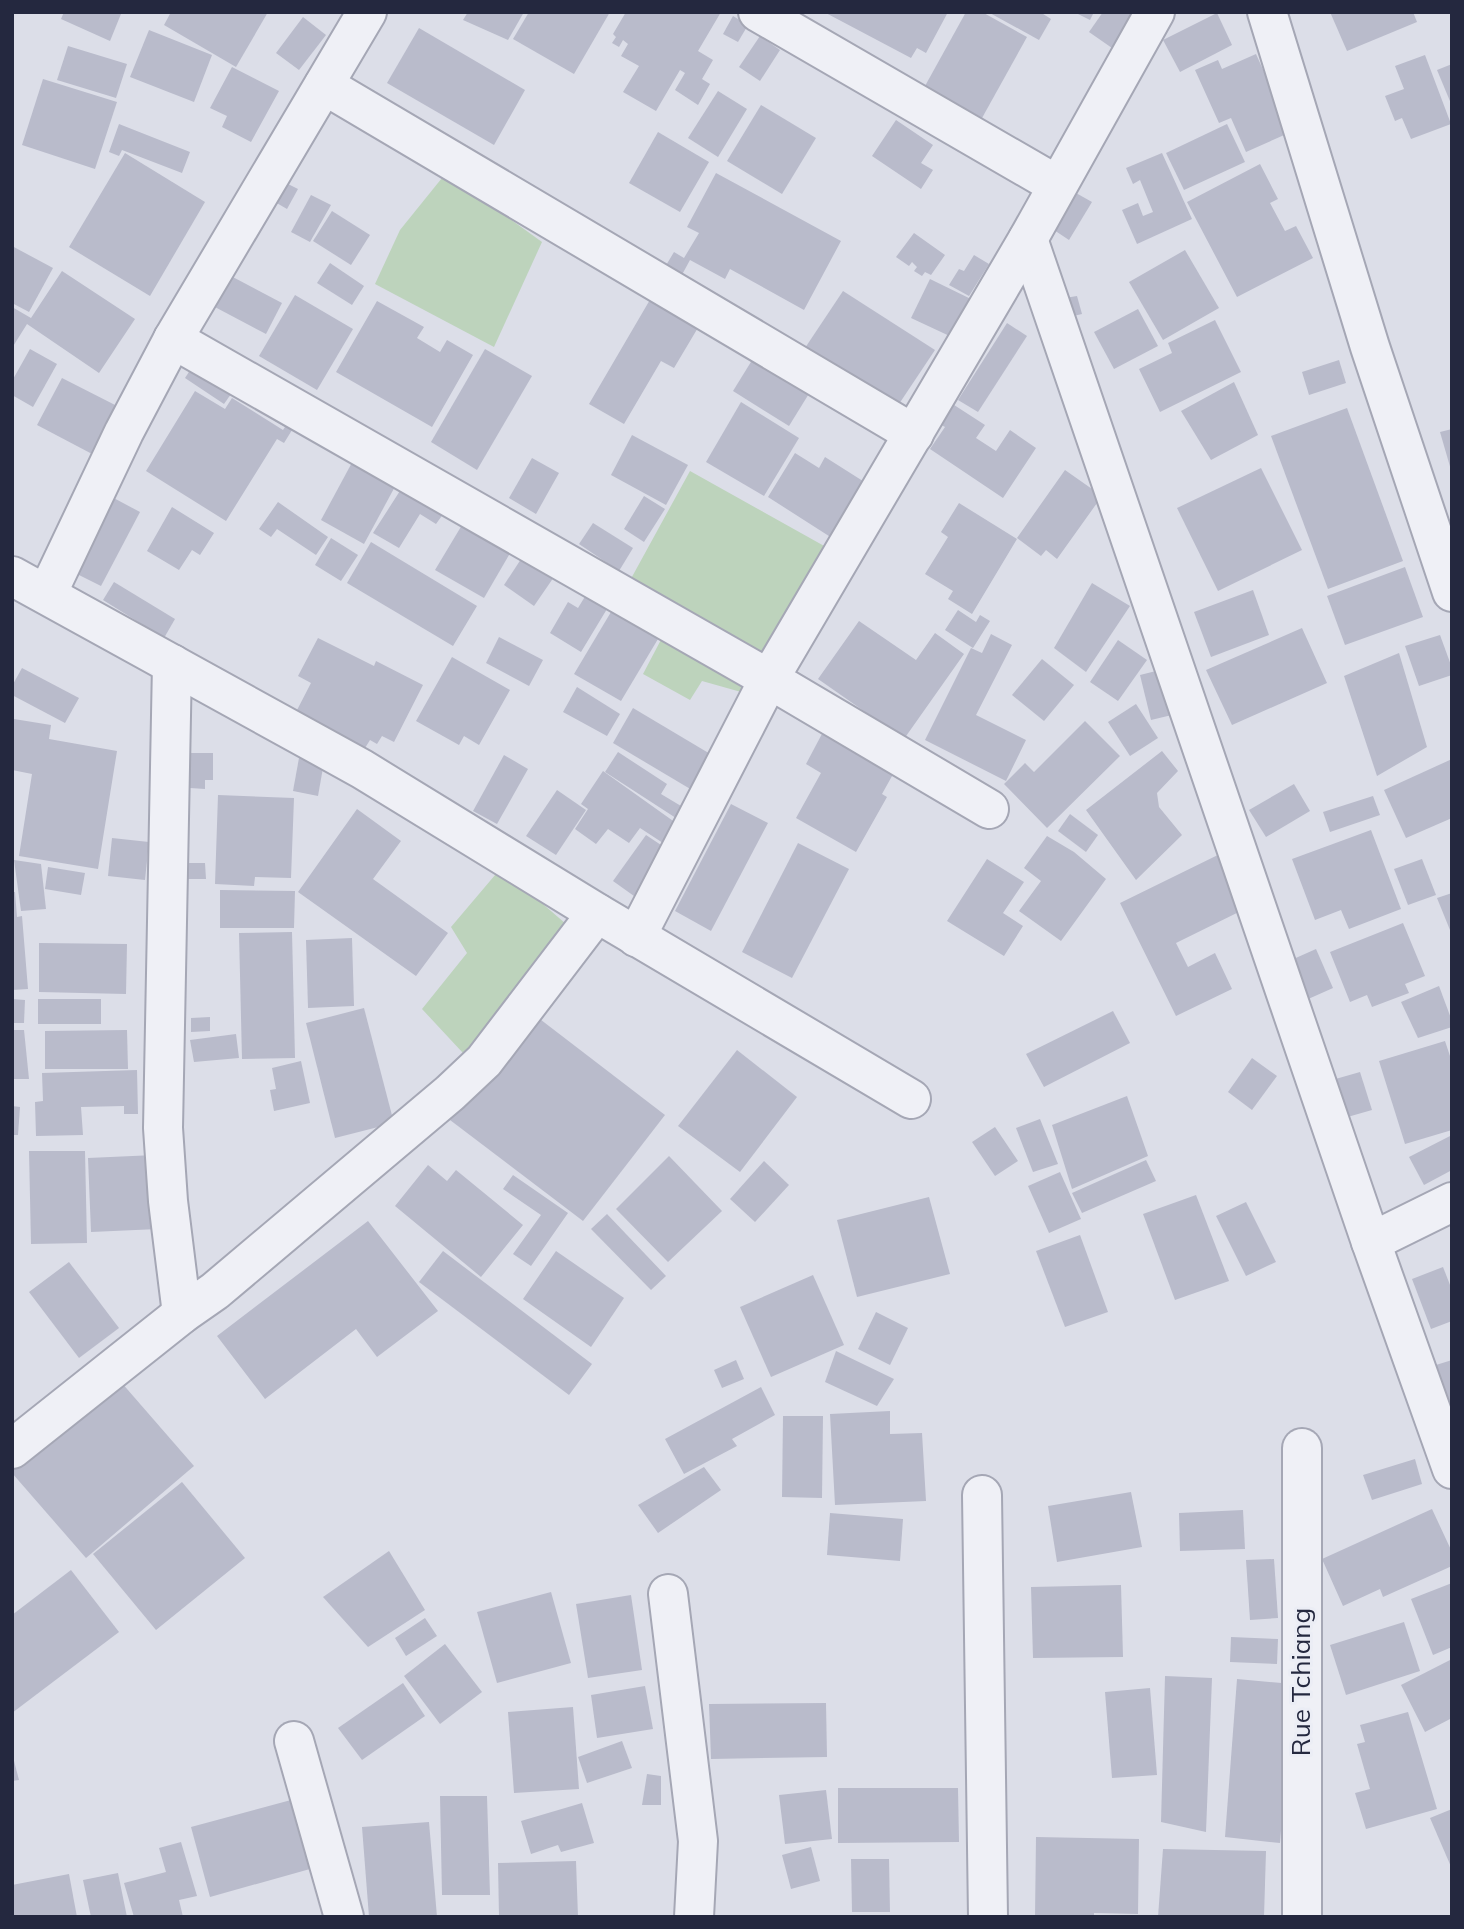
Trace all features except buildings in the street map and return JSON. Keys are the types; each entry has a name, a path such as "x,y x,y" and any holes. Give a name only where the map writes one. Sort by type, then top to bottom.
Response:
{"street":[{"path":"758,12 1057,185"},
{"path":"636,937 769,679 1028,239 1155,12"},
{"path":"1267,12 1370,346 1452,592"},
{"path":"47,594 124,432 173,339 324,85 359,15"},
{"path":"324,85 914,435"},
{"path":"1028,239 1371,1242 1452,1469"},
{"path":"173,339 769,679 989,809"},
{"path":"12,576 362,769 636,937 911,1099"},
{"path":"172,664 163,1128 168,1201 182,1314"},
{"path":"12,1449 182,1314 215,1291 450,1093 484,1061 597,913"},
{"path":"1371,1242 1452,1202"},
{"name":"Rue Tchiang","path":"1301,1448 1302,1917"},
{"path":"982,1495 989,1917"},
{"path":"668,1594 698,1841 694,1917"},
{"path":"294,1741 344,1917"}],"green space":[{"path":"446,173 542,242 494,347 375,284 400,230"},
{"path":"690,471 826,547 741,692 702,681 690,700 643,674 664,634 616,606"},
{"path":"501,868 573,930 476,1067 422,1009 467,953 451,927"}]}
